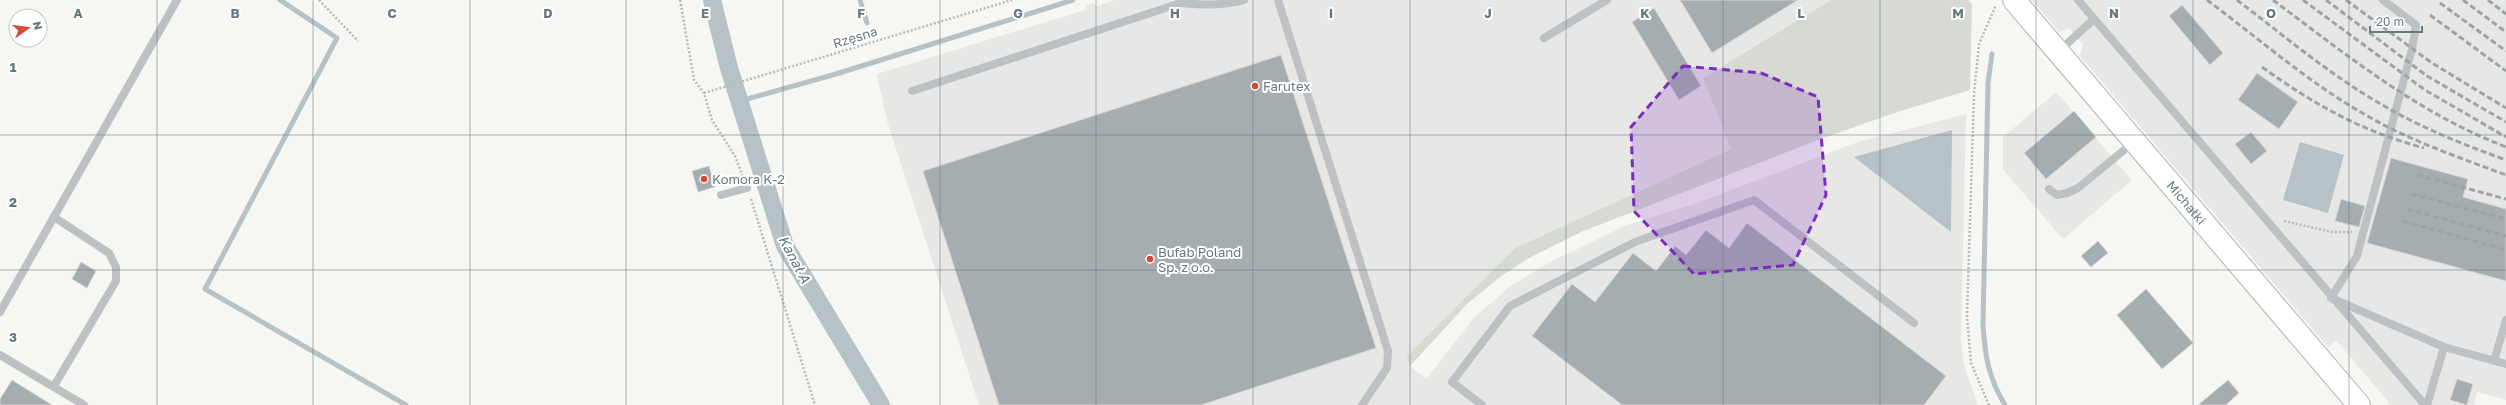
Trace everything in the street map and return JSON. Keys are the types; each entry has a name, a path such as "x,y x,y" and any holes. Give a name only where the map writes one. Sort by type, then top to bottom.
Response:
{"street":[{"name":"Michałki","path":"2014,0 2359,405"}],"lane":[{"path":"0,312 177,0"},
{"path":"912,91 1181,3 1208,5 1231,4 1244,0"},
{"path":"1278,0 1388,351 1387,368 1362,405"},
{"path":"1544,38 1607,0"},
{"path":"2078,0 2331,298 2426,405"},
{"path":"2331,298 2357,256 2401,94 2416,25 2383,0"},
{"path":"2058,52 2094,19"},
{"path":"2049,189 2057,195 2068,194 2078,188 2134,141"},
{"path":"721,195 747,188"},
{"path":"1482,405 1452,382 1510,306 1635,242 1754,200 1914,323"},
{"path":"54,217 109,253 116,267 116,281 54,386"},
{"path":"2331,298 2444,348 2506,364"},
{"path":"2494,361 2506,320"},
{"path":"2426,405 2444,348"},
{"path":"0,355 84,405"}],"path":[{"path":"320,0 358,41"},
{"path":"680,0 694,80 704,93 712,120 735,156 747,188 815,405"},
{"name":"Rzęsna","path":"704,93 1012,0"},
{"path":"1989,405 1971,363 1967,316 1974,94 1979,44 1989,17 1999,0"},
{"path":"2261,215 2332,232 2364,230"}],"highlighted area":[{"path":"1683,66 1761,73 1818,97 1826,195 1793,265 1694,274 1634,211 1631,127"}],"shaded area":[{"path":"1114,0 1831,0 1703,78 1731,149 1515,248 1410,366 1426,379 1474,318 1508,288 1548,263 1625,226 1697,203 1858,142 1966,114 1961,337 1964,365 1978,405 979,405 887,121 877,74 1085,10 1086,5 1093,3 1097,6"},
{"path":"1831,0 1968,0 1972,4 1970,90 1894,113 1818,140 1581,232 1529,258 1500,277 1467,304 1410,366 1407,356 1515,248 1731,149 1703,78"},
{"path":"2032,0 2506,0 2506,400 2477,392 2474,405 2391,405 2336,340 2328,347 2080,56 2083,45 2069,28 2059,32"},
{"path":"2056,92 2132,180 2063,239 2003,169 2003,137"},
{"path":"1952,130 1951,232 1854,157"},
{"path":"2300,142 2344,155 2328,213 2283,200"}],"building":[{"path":"1680,0 1798,0 1712,53"},
{"path":"2182,5 2223,53 2210,65 2169,16"},
{"path":"1654,8 1701,86 1679,100 1632,22"},
{"name":"Bufab Poland Sp. z o.o.","path":"1281,55 1376,348 1201,405 999,405 923,171"},
{"path":"2257,73 2298,102 2279,129 2238,100"},
{"path":"2074,111 2096,137 2046,179 2024,153"},
{"path":"2251,132 2267,151 2251,164 2235,144"},
{"path":"2391,158 2468,179 2463,197 2506,209 2506,281 2367,243"},
{"name":"Komora K-2","path":"709,166 715,187 698,192 692,171"},
{"path":"2341,199 2365,206 2359,227 2335,221"},
{"path":"1747,223 1946,376 1924,405 1622,405 1532,336 1572,284 1595,302 1633,253 1656,271 1675,246 1686,255 1706,230 1729,248"},
{"path":"2098,241 2108,253 2091,267 2081,256"},
{"path":"81,262 96,271 87,288 72,279"},
{"path":"2146,289 2193,343 2162,369 2117,315"},
{"path":"2457,379 2473,384 2467,405 2450,400"},
{"path":"12,380 52,405 0,405 0,399"},
{"path":"2228,380 2239,393 2226,405 2198,405"}],"waterway":[{"path":"280,0 337,38 205,289 406,405"},
{"name":"Kanał A","path":"712,0 729,68 785,246 881,405"},
{"path":"860,0 867,23"},
{"path":"740,101 836,74 1073,0"},
{"path":"1992,54 1988,83 1983,324 1988,366 1999,395 2005,405"}],"railway":[{"path":"2207,0 2303,74 2364,114 2416,140 2506,175"},
{"path":"2237,0 2324,67 2360,92 2410,120 2473,148 2506,160"},
{"path":"2273,0 2356,62 2413,100 2443,118 2506,147"},
{"path":"2303,0 2425,90 2506,137"},
{"path":"2326,0 2427,76 2506,122"},
{"path":"2346,0 2432,63 2506,108"},
{"path":"2463,0 2506,32"},
{"path":"2488,0 2506,14"},
{"path":"2440,3 2506,51"},
{"path":"2430,15 2506,71"},
{"path":"2262,67 2320,105 2339,115 2380,134 2424,148"},
{"path":"2417,175 2506,199"},
{"path":"2411,194 2506,219"},
{"path":"2407,209 2506,236"},
{"path":"2403,221 2506,250"}],"place":[{"name":"Farutex","path":"1255,86"},
{"name":"Komora K-2","path":"704,179"},
{"name":"Bufab Poland Sp. z o.o.","path":"1150,259"}]}
